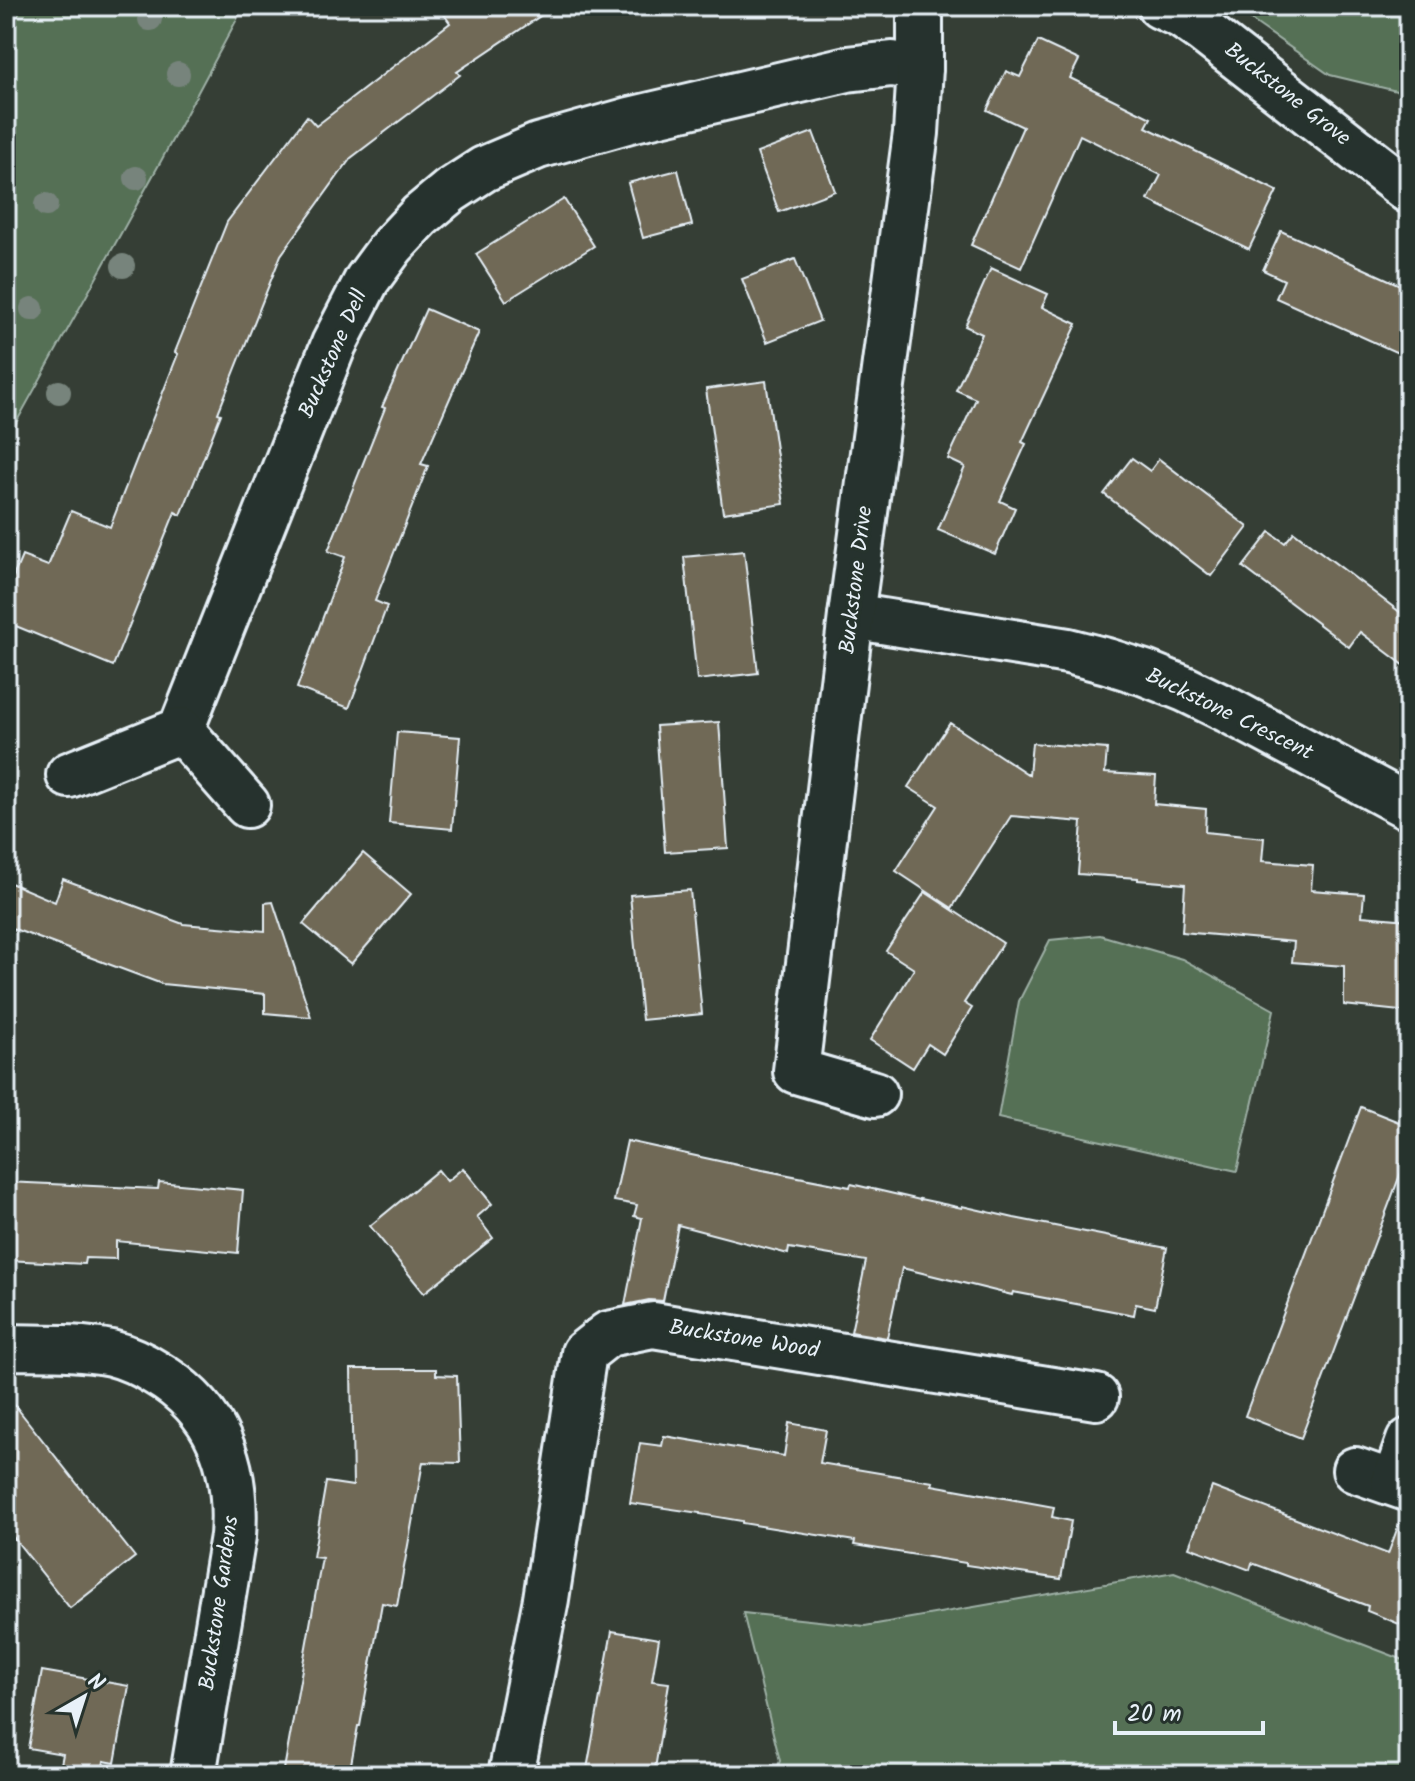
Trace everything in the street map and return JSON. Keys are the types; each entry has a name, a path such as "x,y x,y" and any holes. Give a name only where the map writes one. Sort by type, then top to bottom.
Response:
{"street":[{"name":"Buckstone Drive","path":"875,1094 796,1071 851,616 916,133 920,6"},
{"name":"Buckstone Grove","path":"1160,6 1202,30 1409,191"},
{"name":"Buckstone Dell","path":"181,730 340,333 367,280 392,246 420,216 484,169 538,146 630,120 847,69 892,64 920,68"},
{"name":"Buckstone Crescent","path":"851,616 1068,651 1145,673 1228,710 1409,807"},
{"path":"69,775 181,730 247,805"},
{"name":"Buckstone Wood","path":"511,1775 546,1599 584,1353 608,1334 653,1325 1096,1397"},
{"name":"Buckstone Gardens","path":"6,1347 82,1349 128,1358 166,1378 187,1396 216,1434 233,1486 234,1520 193,1775"},
{"path":"1386,1481 1409,1441"}],"green space":[{"path":"15,6 244,6 6,441 6,23"},
{"path":"1231,6 1409,6 1409,94 1330,75"},
{"path":"1100,935 1182,959 1274,1010 1237,1171 998,1118 1019,1001 1050,940"},
{"path":"1174,1572 1409,1662 1409,1775 774,1775 780,1761 743,1613 865,1626"}],"building":[{"path":"438,6 555,6 457,72 460,75 351,158 281,255 181,515 175,512 113,666 6,622 6,594 22,556 48,566 71,511 110,527 227,222 307,116 316,126 450,23"},
{"path":"1038,41 1079,60 1070,78 1151,118 1146,127 1277,191 1249,249 1148,200 1161,175 1080,135 1021,268 971,245 1023,127 987,110 1006,71 1020,77"},
{"path":"813,132 835,191 779,212 757,153"},
{"path":"678,170 692,225 643,238 628,183"},
{"path":"564,199 594,246 506,301 476,254"},
{"path":"1281,231 1409,289 1409,358 1276,298 1284,280 1263,270"},
{"path":"795,259 820,321 767,342 742,279"},
{"path":"991,268 1048,294 1042,307 1077,324 1022,442 1026,444 1000,501 1015,508 995,554 938,530 965,467 948,459 976,399 956,390 982,334 965,326"},
{"path":"426,309 479,332 421,464 428,466 375,601 387,606 349,708 297,688 345,557 328,551 385,408 382,407"},
{"path":"766,381 784,504 723,513 706,389"},
{"path":"1132,458 1150,471 1159,459 1248,527 1211,576 1104,494"},
{"path":"1270,532 1285,543 1294,532 1409,619 1409,669 1360,632 1349,647 1243,567"},
{"path":"744,551 758,673 697,680 684,557"},
{"path":"719,722 728,848 665,852 656,726"},
{"path":"950,723 1029,775 1032,743 1107,749 1105,773 1156,776 1154,804 1206,809 1205,832 1264,838 1262,861 1313,865 1311,890 1364,894 1362,916 1409,920 1409,1012 1344,1005 1344,966 1292,962 1294,942 1182,932 1185,884 1078,874 1082,822 1011,816 952,908 896,871 938,806 908,787"},
{"path":"397,732 460,737 452,829 389,823"},
{"path":"363,853 411,894 351,964 303,924"},
{"path":"63,879 183,924 265,931 265,903 273,902 311,1017 265,1013 265,994 162,984 6,926 6,881 55,902"},
{"path":"690,890 702,1014 642,1020 630,895"},
{"path":"925,892 1003,943 964,1003 972,1008 943,1054 928,1044 913,1068 870,1040 914,969 886,951"},
{"path":"1361,1107 1409,1126 1409,1151 1301,1438 1245,1416"},
{"path":"627,1141 1167,1248 1155,1308 1136,1304 1134,1315 1013,1292 1012,1295 902,1268 887,1338 851,1332 866,1261 789,1248 788,1254 678,1225 663,1301 649,1300 625,1305 642,1218 634,1216 637,1205 614,1201"},
{"path":"463,1168 492,1204 477,1217 493,1238 424,1293 370,1226 438,1170 447,1181"},
{"path":"6,1182 158,1189 159,1182 243,1190 238,1253 116,1241 116,1259 85,1258 84,1264 6,1260"},
{"path":"351,1369 436,1369 436,1375 457,1376 460,1463 423,1462 397,1606 382,1603 349,1775 283,1775 322,1558 313,1557 326,1482 353,1486"},
{"path":"6,1394 135,1557 70,1608 6,1528"},
{"path":"789,1423 826,1430 820,1463 1054,1507 1052,1517 1071,1521 1061,1579 966,1565 854,1545 855,1541 630,1503 640,1443 662,1446 664,1436 784,1456"},
{"path":"1212,1487 1388,1554 1403,1513 1409,1513 1409,1628 1367,1611 1368,1606 1252,1563 1250,1570 1189,1547"},
{"path":"612,1631 659,1639 652,1681 669,1683 654,1775 618,1775 587,1769"},
{"path":"42,1671 129,1686 115,1763 104,1761 102,1775 59,1775 63,1754 28,1748"}]}
